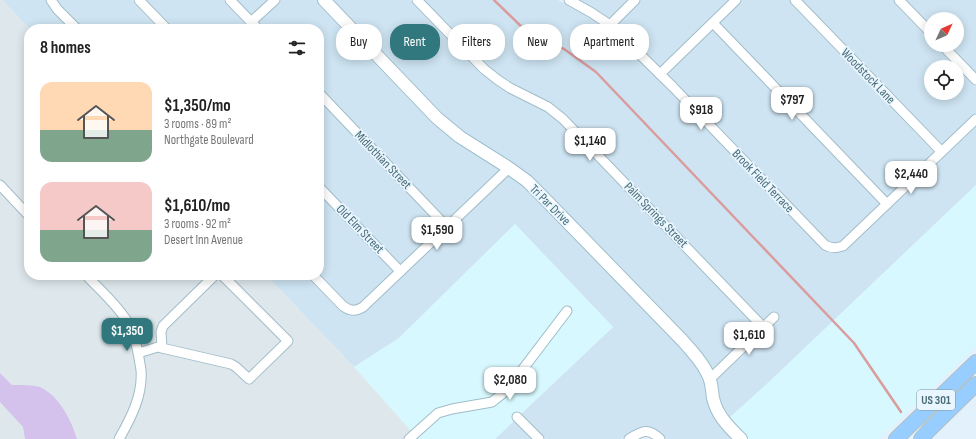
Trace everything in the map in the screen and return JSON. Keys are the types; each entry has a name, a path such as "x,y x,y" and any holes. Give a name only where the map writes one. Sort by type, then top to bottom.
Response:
{"main road":[{"name":"US 301","path":"896,439 976,362"},
{"path":"921,439 976,384"},
{"name":"US 301","path":"927,439 976,391"}],"street":[{"path":"51,0 57,9 72,24"},
{"path":"139,0 162,24"},
{"path":"230,0 253,24"},
{"path":"257,24 275,0"},
{"name":"Tri Par Drive","path":"324,0 437,118 460,137 527,181 676,334 705,368 710,379 716,408 723,420 741,439"},
{"name":"Palm Springs Street","path":"417,0 484,70 510,88 548,107 563,119 763,327"},
{"name":"Brook Field Terrace","path":"569,0 608,24"},
{"path":"611,24 636,0"},
{"path":"660,74 736,0"},
{"name":"Woodstock Lane","path":"795,0 941,152"},
{"path":"899,0 924,26"},
{"path":"713,23 887,204 976,119"},
{"path":"949,52 976,80"},
{"name":"Brook Field Terrace","path":"646,60 826,245 834,248 843,246 887,204"},
{"name":"Midlothian Street","path":"324,98 447,227"},
{"path":"318,280 347,310 358,310 363,307 509,168"},
{"path":"0,185 24,211"},
{"name":"Old Elm Street","path":"324,192 400,271"},
{"path":"91,280 117,307 125,318 135,340 138,353 141,374 139,394 135,408 119,439"},
{"path":"162,348 161,332 163,326 210,280"},
{"path":"138,353 158,347 231,364 249,379 288,341 227,280"},
{"path":"409,439 438,413 492,402 507,390 567,311"},
{"path":"710,379 774,317"},
{"path":"517,417 539,439"},
{"path":"629,439 637,434 650,432 654,433 660,439"}],"shaded area":[{"path":"0,0 2,0 25,24 24,204 0,179"},
{"path":"2,0 45,0 65,24 25,24"},
{"path":"56,0 132,0 155,24 78,24"},
{"path":"145,0 223,0 246,24 168,24"},
{"path":"236,0 269,0 252,16"},
{"path":"281,0 317,0 340,24 336,24 336,60 375,60 434,121 502,169 447,220 324,91 324,24 260,24 258,22"},
{"path":"330,0 410,0 433,24 390,24 390,60 440,60 440,31 448,39 448,60 468,60 495,84 507,92 545,111 560,122 757,327 712,371 546,192 440,114 382,54 382,24 353,24"},
{"path":"423,0 558,0 589,17 600,24 570,24 570,60 639,60 822,248 830,253 837,253 845,250 976,124 976,185 728,419 720,406 715,380 780,317 775,311 764,321 566,116 550,103 513,84 501,76 482,60 505,60 505,24 448,24 448,25"},
{"path":"579,0 629,0 610,19"},
{"path":"641,0 730,0 660,68 649,57 649,24 617,24"},
{"path":"742,0 789,0 935,152 887,198 719,23"},
{"path":"802,0 893,0 924,33 924,52 943,52 950,60 924,60 924,100 964,100 964,74 976,87 976,113 942,145"},
{"path":"906,0 976,1 976,73 956,52 964,52 964,12 924,12 924,19"},
{"path":"713,29 881,204 841,242 837,244 828,242 666,74"},
{"path":"324,105 440,227 401,265 324,185"},
{"path":"509,174 523,184 678,343 701,371 735,439 667,439 652,427 645,427 621,439 546,439 521,414 613,327 515,224 399,338 354,367 271,280 311,280 339,310 348,314 349,316 355,316 366,310"},
{"path":"976,185 976,346 879,439 748,439 728,419"},
{"path":"0,192 24,217 24,280 84,280 113,310 121,321 131,341 137,370 133,399 127,416 115,439 77,439 67,416 39,387 12,385 0,373"},
{"path":"324,199 394,272 360,304 350,306 324,280"},
{"path":"515,224 613,327 521,414 518,411 511,417 514,421 495,439 418,439 417,438 440,417 452,413 495,405 510,394 573,310 566,305 504,387 491,398 437,409 411,431 354,367 399,338"},
{"path":"97,280 204,280 157,331 157,343 141,347 136,328 129,315"},
{"path":"216,280 220,280 282,342 249,373 233,360 166,343 165,332 167,328"},
{"path":"234,280 271,280 354,367 411,431 403,439 124,439 135,419 142,401 146,373 143,356 161,352 229,368 246,383 252,382 291,344 291,338"},
{"path":"0,373 12,385 30,385 40,387 53,396 68,416 77,439 25,439 23,427 0,402"},
{"path":"0,402 23,427 25,439 0,439"},
{"path":"514,421 533,439 495,439"}],"waterway":[{"path":"494,0 528,33 564,49 596,72 854,343 901,412"}]}
